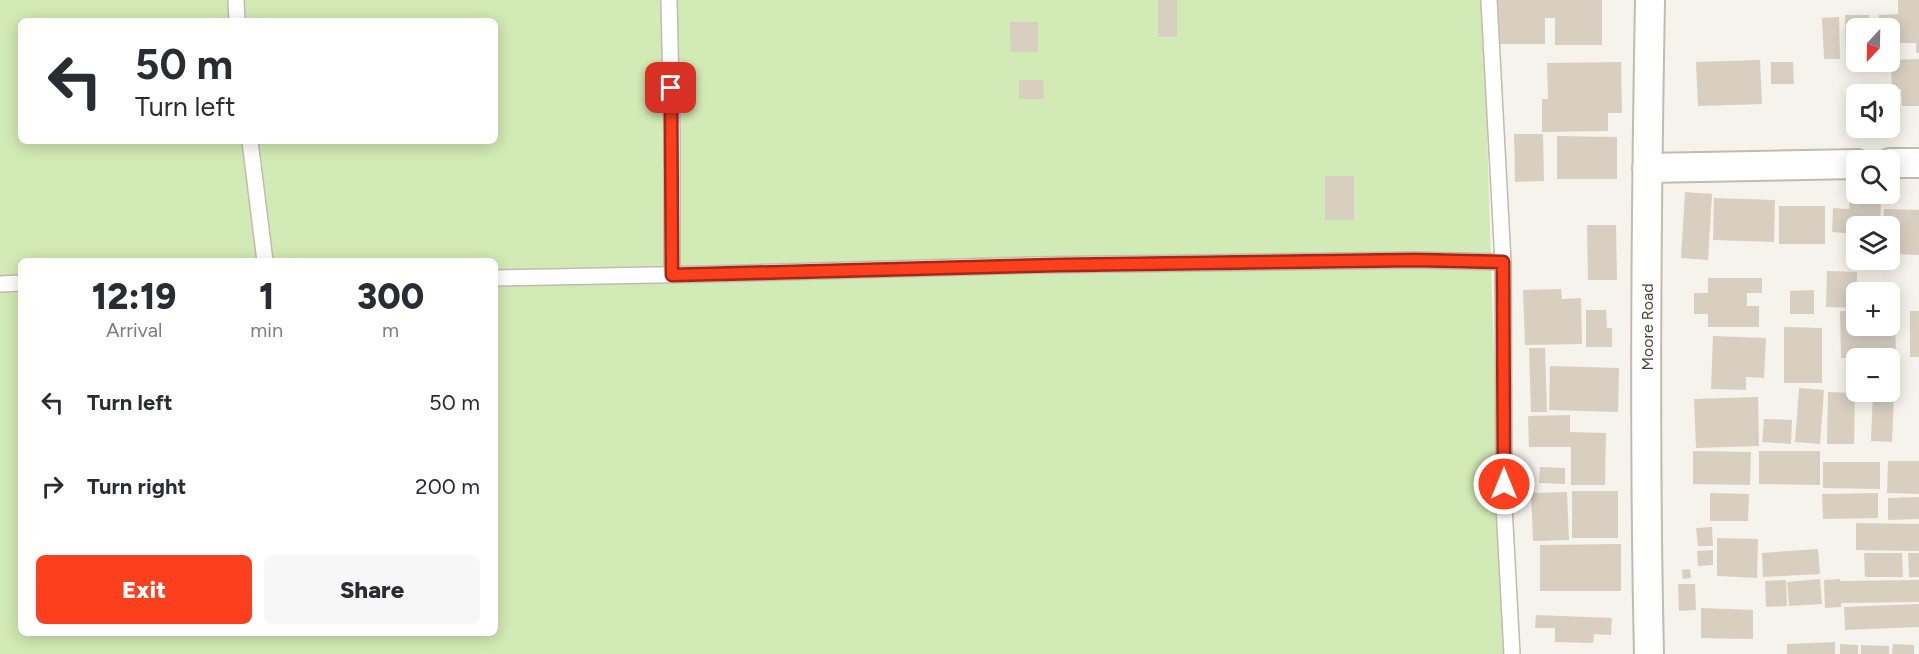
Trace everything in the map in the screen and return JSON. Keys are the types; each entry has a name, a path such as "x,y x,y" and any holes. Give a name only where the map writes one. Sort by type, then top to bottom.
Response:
{"street":[{"name":"Moore Road","path":"1649,654 1647,168 1650,0"},
{"path":"1900,163 1919,163"},
{"path":"1647,168 1846,164"}],"lane":[{"path":"236,0 237,18"},
{"path":"669,0 672,275"},
{"path":"1489,0 1503,262 1504,506 1512,654"},
{"path":"250,144 265,258"},
{"path":"498,278 1047,265 1415,260 1503,262"},
{"path":"0,284 18,283"}],"green space":[{"path":"0,0 1483,0 1503,654 0,654"}],"building":[{"path":"1158,0 1177,0 1177,37 1158,37"},
{"path":"1494,0 1602,0 1602,45 1555,45 1555,18 1545,18 1545,44 1494,44"},
{"path":"1898,0 1919,0 1919,53 1916,53 1916,43 1900,43 1900,18 1879,18 1879,15 1898,14"},
{"path":"1845,15 1869,15 1869,18 1846,18 1846,54"},
{"path":"1839,17 1840,59 1824,59 1822,18"},
{"path":"1010,22 1038,22 1038,52 1011,52"},
{"path":"1919,59 1919,106 1902,106 1900,84 1892,84 1891,72 1900,72 1900,60"},
{"path":"1760,60 1762,104 1698,106 1696,62"},
{"path":"1621,62 1622,113 1608,113 1608,131 1542,132 1542,99 1548,99 1547,63"},
{"path":"1771,62 1793,62 1794,84 1771,84"},
{"path":"1019,80 1043,80 1044,99 1019,99"},
{"path":"1514,134 1543,134 1544,181 1515,182"},
{"path":"1557,136 1617,137 1617,179 1557,179"},
{"path":"1325,176 1354,176 1354,220 1325,220"},
{"path":"1685,192 1712,194 1708,260 1681,258"},
{"path":"1714,198 1775,200 1774,242 1713,240"},
{"path":"1850,204 1881,204 1880,216 1846,216 1846,233 1832,232 1833,208 1849,209"},
{"path":"1779,206 1825,206 1825,244 1779,244"},
{"path":"1884,209 1919,210 1919,255 1900,254 1900,216 1884,216"},
{"path":"1587,225 1616,225 1617,280 1588,280"},
{"path":"1827,271 1857,272 1857,282 1846,282 1846,308 1826,307"},
{"path":"1708,278 1762,278 1762,293 1747,293 1747,306 1759,306 1759,327 1708,327 1708,314 1694,314 1694,293 1708,293"},
{"path":"1561,289 1562,299 1581,298 1582,344 1525,345 1523,290"},
{"path":"1814,290 1814,314 1790,314 1790,291"},
{"path":"1586,310 1606,310 1607,328 1612,328 1612,347 1586,347"},
{"path":"1840,311 1846,311 1846,336 1896,336 1896,348 1846,348 1846,358 1841,358"},
{"path":"1910,311 1919,311 1919,357 1910,357"},
{"path":"1784,327 1822,328 1822,383 1784,383"},
{"path":"1713,336 1766,338 1764,378 1746,377 1746,390 1711,389"},
{"path":"1529,348 1545,348 1547,412 1531,412"},
{"path":"1550,366 1619,368 1618,412 1549,410"},
{"path":"1799,388 1824,390 1820,444 1795,442"},
{"path":"1828,392 1846,393 1846,402 1855,402 1854,444 1827,444"},
{"path":"1758,397 1759,446 1696,448 1694,399"},
{"path":"1873,402 1894,402 1892,442 1871,441"},
{"path":"1570,415 1570,432 1606,433 1605,485 1571,485 1571,447 1529,447 1528,416"},
{"path":"1764,419 1792,420 1791,444 1762,442"},
{"path":"1693,451 1751,452 1750,485 1693,484"},
{"path":"1759,451 1820,451 1820,485 1759,484"},
{"path":"1888,461 1919,461 1919,494 1887,493"},
{"path":"1823,462 1880,462 1880,489 1823,488"},
{"path":"1540,467 1565,468 1565,484 1539,483"},
{"path":"1572,491 1618,491 1618,538 1572,538"},
{"path":"1567,492 1569,540 1533,541 1531,493"},
{"path":"1710,493 1749,494 1748,521 1710,521"},
{"path":"1878,493 1878,518 1823,519 1822,494"},
{"path":"1919,497 1919,519 1888,520 1888,498"},
{"path":"1856,523 1919,524 1919,551 1856,550"},
{"path":"1712,527 1713,546 1698,546 1696,528"},
{"path":"1717,538 1758,539 1757,578 1717,576"},
{"path":"1621,544 1621,591 1540,591 1540,545"},
{"path":"1818,549 1820,574 1763,577 1762,553"},
{"path":"1713,550 1713,565 1698,566 1697,551"},
{"path":"1864,553 1902,553 1903,577 1865,577"},
{"path":"1908,553 1919,553 1919,577 1909,577"},
{"path":"1690,569 1691,578 1683,579 1682,570"},
{"path":"1820,579 1822,604 1789,606 1787,582"},
{"path":"1840,579 1840,581 1919,580 1919,602 1841,603 1841,607 1825,608 1824,580"},
{"path":"1786,580 1787,606 1766,607 1765,581"},
{"path":"1678,584 1695,584 1696,610 1679,611"},
{"path":"1919,604 1919,627 1845,630 1844,607"},
{"path":"1701,608 1753,610 1753,639 1701,638"},
{"path":"1536,615 1612,618 1611,635 1594,634 1593,643 1555,642 1555,628 1535,628"},
{"path":"1835,642 1835,654 1787,654 1787,644"},
{"path":"1840,644 1858,645 1858,654 1840,654"},
{"path":"1893,644 1914,645 1914,654 1892,654"},
{"path":"1861,645 1889,646 1889,654 1861,654"}],"route":[{"path":"671,88 672,275 1059,265 1415,260 1503,262 1504,484"}]}
